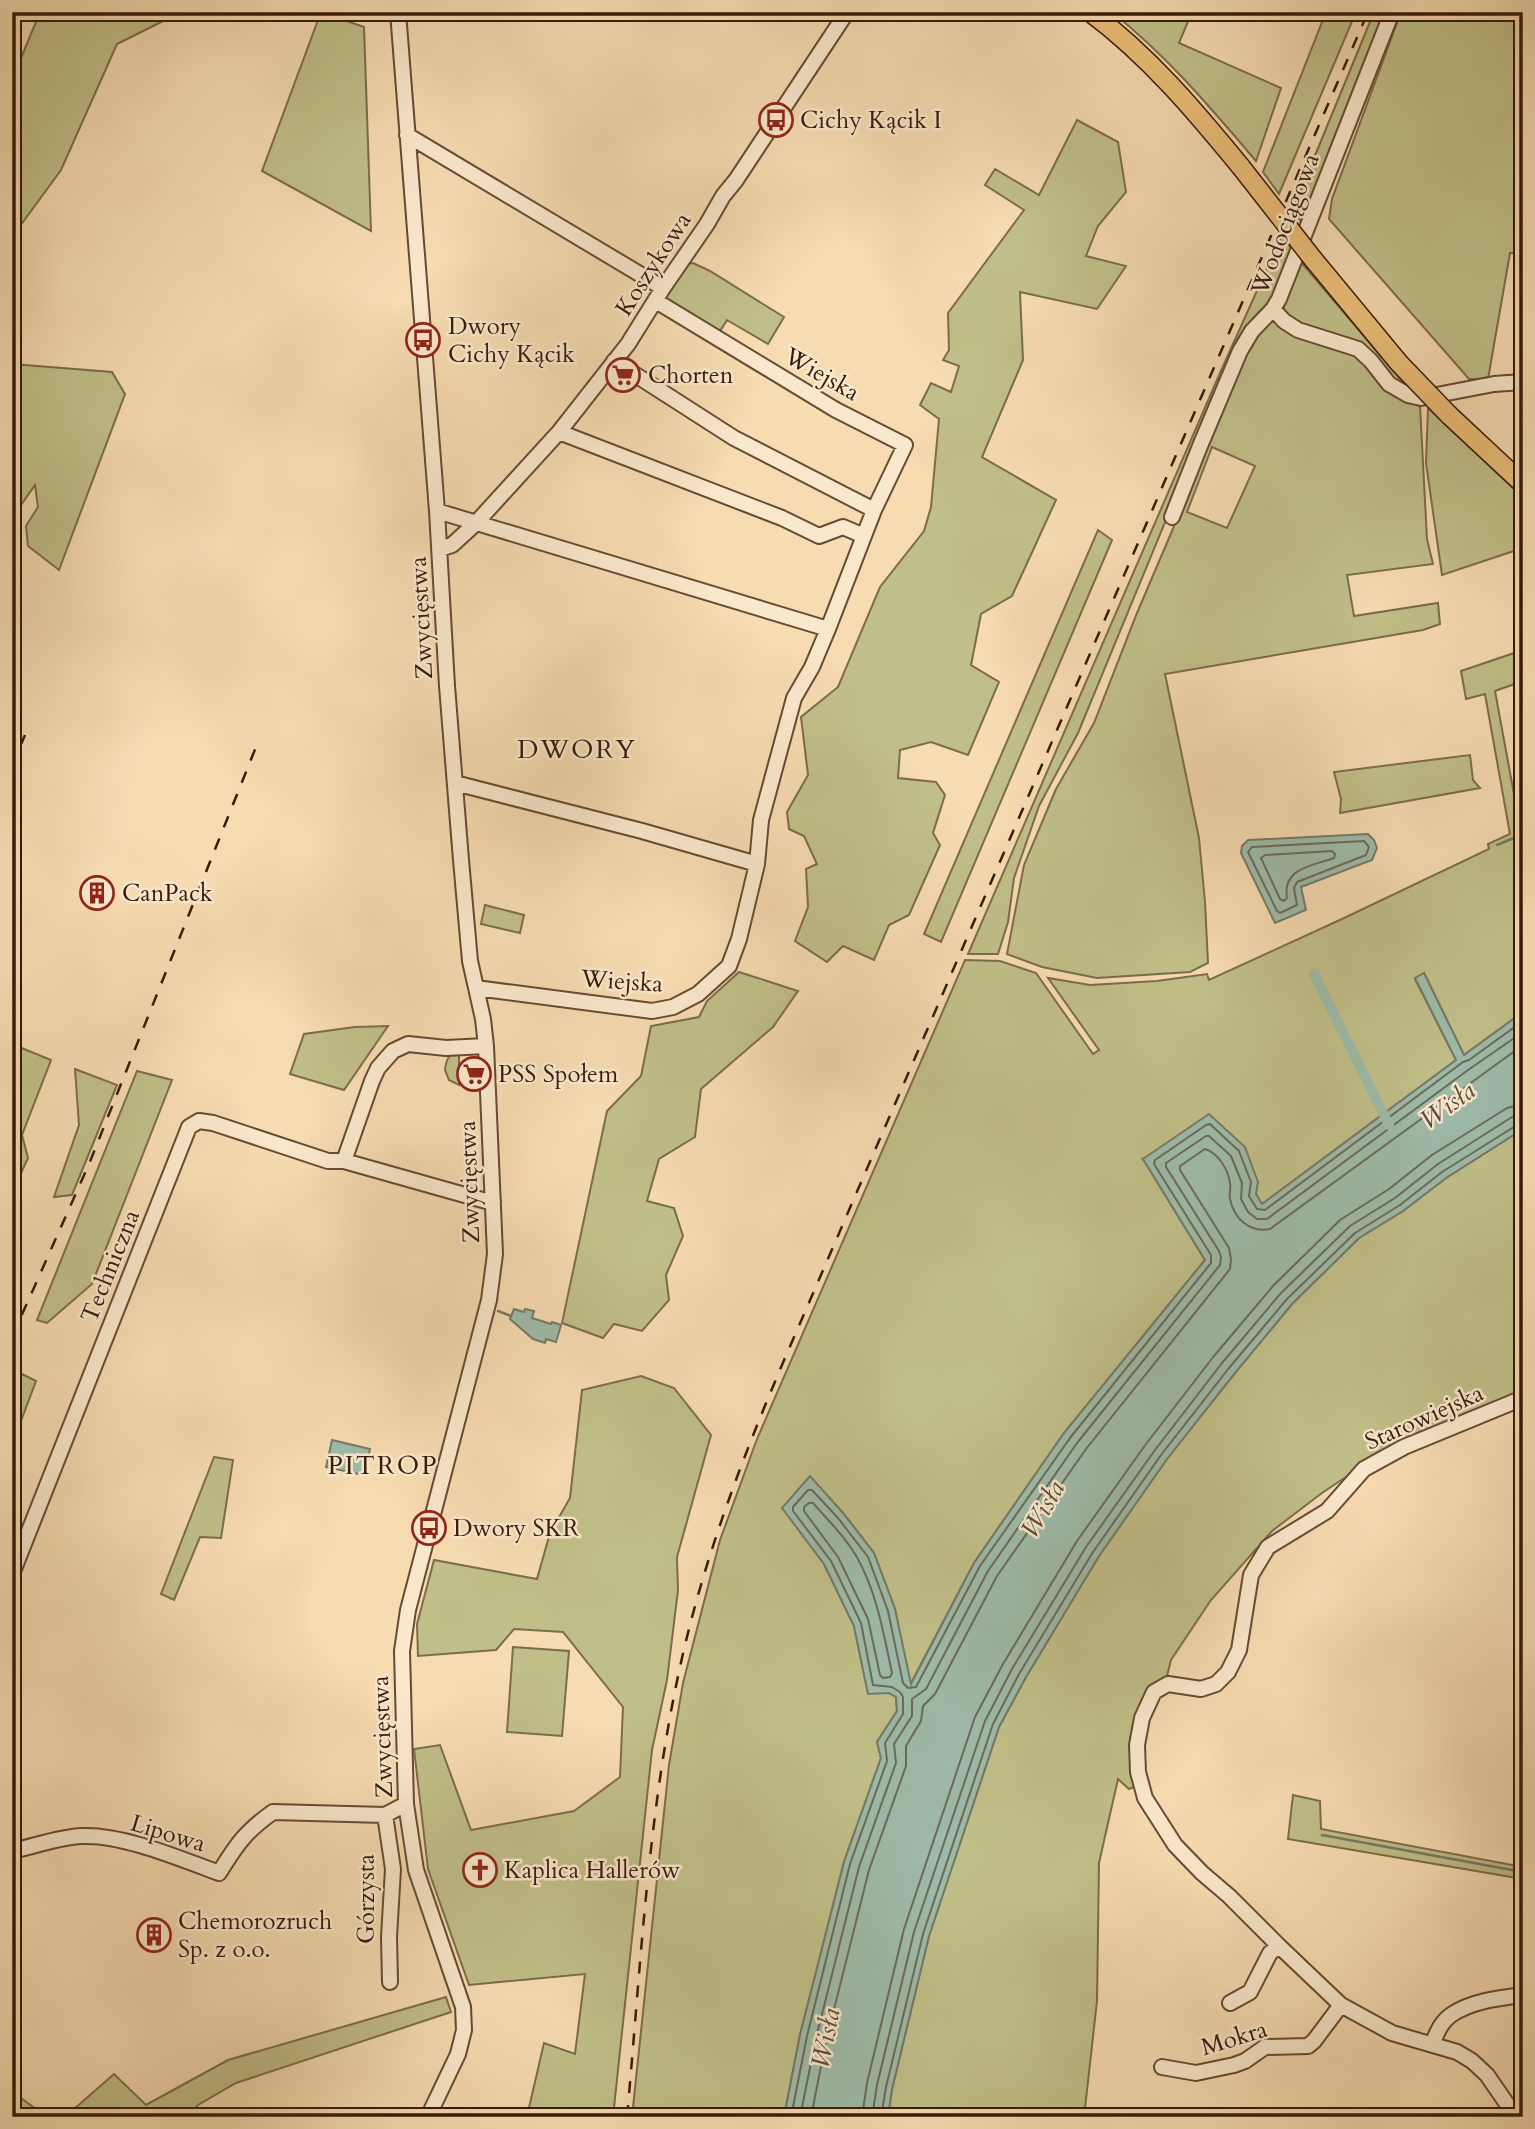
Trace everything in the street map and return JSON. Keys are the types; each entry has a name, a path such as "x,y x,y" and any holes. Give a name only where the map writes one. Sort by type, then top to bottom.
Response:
{"main road":[{"path":"1090,12 1165,78 1241,167 1399,363 1449,415 1523,484"}],"street":[{"name":"Zwycięstwa","path":"398,12 467,930 486,1046 495,1254 489,1300 404,1628 402,1696 406,1804 416,1870 463,2007 464,2030 458,2054 428,2117"},
{"name":"Koszykowa","path":"440,548 452,545 475,524 559,432 628,344 847,12"},
{"name":"Wodociągowa","path":"1392,12 1287,280 1273,309 1284,321 1298,330 1357,349 1389,383 1408,396 1421,398 1494,384 1523,382"},
{"path":"407,135 660,295"},
{"name":"Wiejska","path":"477,988 652,1011 673,1007 698,994 729,965 757,864 761,820 794,698 812,667 874,510 905,445 836,411 660,295"},
{"path":"1172,517 1240,351 1252,331 1273,309"},
{"path":"614,361 734,438 874,510"},
{"path":"559,432 782,518 818,536 843,527 864,536"},
{"path":"437,511 828,629"},
{"path":"455,783 757,864"},
{"path":"344,1161 372,1081 378,1068 393,1051 408,1044 446,1048 486,1046"},
{"name":"Techniczna","path":"12,1574 189,1127 199,1121 213,1123 328,1161 344,1161 493,1201"},
{"name":"Starowiejska","path":"1516,2117 1487,2075 1472,2061 1457,2052 1392,2033 1341,2005 1202,1872 1175,1845 1145,1798 1137,1745 1142,1718 1154,1692 1168,1684 1202,1689 1216,1684 1228,1672 1239,1650 1251,1575 1268,1547 1327,1511 1364,1469 1404,1447 1523,1398"},
{"name":"Lipowa","path":"12,1851 81,1836 100,1837 148,1847 219,1873 239,1841 258,1822 273,1812 384,1815 406,1804"},
{"name":"Górzysta","path":"384,1815 393,1869 389,1937 390,1982"},
{"path":"1230,2003 1250,1992 1270,1952 1279,1946"},
{"path":"1432,2044 1439,2027 1450,2015 1485,2001 1523,1995"},
{"name":"Mokra","path":"1162,2067 1196,2073 1245,2060 1265,2047 1308,2046 1341,2005"}],"shaded area":[{"path":"40,12 181,12 117,44 61,170 12,237 12,80"},
{"path":"321,12 364,27 371,231 262,171"},
{"path":"1112,12 1192,12 1179,43 1281,88 1256,161 1170,65"},
{"path":"1326,12 1356,12 1279,194 1263,172"},
{"path":"1374,12 1392,12 1306,229 1293,209"},
{"path":"1401,12 1523,12 1523,253 1510,253 1488,379 1469,379 1329,219 1332,199"},
{"path":"1077,120 1118,142 1126,192 1098,226 1086,256 1126,266 1097,309 1020,292 1023,360 982,457 1056,500 1012,596 981,614 971,665 999,682 968,755 931,742 900,750 898,778 936,782 945,795 933,833 940,845 909,915 889,925 874,960 843,946 827,962 795,941 808,907 806,869 817,864 804,836 789,829 787,812 808,775 801,717 838,687 880,587 924,531 931,507 939,419 920,405 931,383 951,392 959,366 943,360 949,350 948,313 1024,210 985,185 995,169 1039,195"},
{"path":"1282,235 1294,252 1272,304 1237,348 1078,733 1039,806 1014,878 1008,922 998,954 968,954 1220,373"},
{"path":"1301,262 1413,394 1394,383 1351,339 1286,317 1283,305"},
{"path":"693,263 784,317 768,344 727,320 717,336 666,301 666,296 686,264"},
{"path":"1266,322 1276,322 1359,355 1396,394 1420,406 1427,539 1433,564 1347,575 1354,616 1438,603 1440,624 1423,630 1165,674 1199,838 1208,963 1190,972 1097,978 1042,967 1007,954 1024,865 1056,789 1094,723 1240,359","holes":["1212,447 1255,466 1227,528 1187,512"]},
{"path":"12,364 112,372 125,394 59,570 28,546 26,526 38,507 35,485 12,518 12,429 18,418 12,409"},
{"path":"1428,408 1523,497 1523,548 1442,575 1426,463"},
{"path":"1098,530 1112,540 941,942 924,934"},
{"path":"1523,650 1523,681 1495,691 1520,827 1523,827 1523,1012 1464,1055 1424,973 1415,979 1456,1060 1261,1205 1256,1194 1143,1159 1205,1260 1064,1433 974,1563 910,1685 895,1609 874,1553 810,1477 783,1508 824,1564 854,1626 868,1693 889,1693 896,1697 897,1711 877,1742 881,1758 844,1862 800,2035 784,2117 632,2117 669,1765 683,1683 720,1540 757,1439 965,960 1000,961 1036,973 1093,1054 1099,1050 1048,978 1090,985 1157,981 1207,974 1209,980 1489,849 1488,844 1510,834 1485,694 1466,699 1461,671"},
{"path":"1470,755 1473,780 1480,788 1340,813 1341,799 1334,772"},
{"path":"485,905 524,915 520,933 481,924"},
{"path":"739,972 798,991 773,1027 701,1089 695,1137 659,1159 647,1201 674,1208 683,1236 666,1275 669,1300 642,1331 614,1324 603,1338 562,1323 607,1111 641,1076 651,1026 699,1017 707,1001"},
{"path":"388,1026 344,1090 290,1074 304,1034 355,1027"},
{"path":"12,1044 51,1060 22,1135 28,1158 12,1193"},
{"path":"459,1051 459,1085 449,1080 445,1070 449,1058"},
{"path":"75,1069 117,1085 72,1195 54,1197 79,1125"},
{"path":"137,1071 172,1080 92,1284 47,1323 37,1320"},
{"path":"1523,1129 1523,1397 1361,1467 1272,1531 1211,1600 1171,1660 1166,1680 1147,1698 1139,1785 1129,1789 1118,1779 1099,1863 1097,2001 1084,2117 888,2117 892,2089 929,1936 999,1727 1099,1556 1167,1459 1292,1304 1359,1238"},
{"path":"20,1373 36,1381 12,1445 12,1389"},
{"path":"641,1376 674,1388 711,1435 677,1557 678,1590 667,1680 652,1750 613,2117 553,2117 528,2112 544,2043 575,2054 585,1974 469,1985 428,1869 414,1749 440,1745 471,1830 574,1811 620,1777 623,1707 563,1632 514,1629 496,1650 418,1656 417,1624 434,1560 537,1579 550,1533 570,1498 582,1390"},
{"path":"214,1457 233,1460 221,1538 200,1537 174,1600 161,1594"},
{"path":"513,1647 569,1651 562,1736 507,1732"},
{"path":"1293,1795 1320,1801 1321,1829 1523,1867 1523,1879 1288,1839"},
{"path":"446,1997 451,2012 236,2083 198,2105 187,2117 65,2117 114,2074 146,2105 228,2060"},
{"path":"12,2091 41,2113 37,2117 12,2117"}],"water":[{"path":"1368,834 1377,848 1372,860 1301,887 1306,910 1275,923 1241,853 1242,846 1248,840"},
{"name":"Wisła","path":"1424,973 1464,1055 1523,1012 1523,1129 1359,1238 1292,1304 1167,1459 1099,1556 999,1727 929,1936 892,2089 888,2117 784,2117 800,2035 844,1862 881,1758 877,1742 897,1711 896,1697 889,1693 868,1694 854,1626 824,1564 782,1508 810,1476 874,1553 895,1609 911,1684 974,1563 1064,1433 1205,1260 1143,1159 1209,1114 1245,1147 1258,1182 1256,1194 1262,1204 1456,1060 1415,978"},
{"path":"514,1309 534,1311 532,1318 561,1325 556,1342 546,1339 545,1343 533,1339 510,1319"},
{"path":"332,1440 370,1449 364,1475 326,1467"}],"waterway":[{"path":"1497,845 1523,834"},
{"path":"1314,974 1389,1125"},
{"path":"498,1311 511,1316"},
{"path":"1322,1835 1523,1872"}],"railway":[{"path":"627,2117 653,1829 670,1715 692,1618 728,1502 788,1351 1368,12"},
{"path":"12,766 25,735"},
{"path":"12,1337 89,1164 256,747"},
{"path":"12,1186 18,1238 12,1290"}],"place":[{"name":"Cichy Kącik I","path":"776,120"},
{"name":"Dwory Cichy Kącik","path":"423,340"},
{"name":"Chorten","path":"623,375"},
{"name":"CanPack","path":"97,893"},
{"name":"PSS Społem","path":"474,1074"},
{"name":"Dwory SKR","path":"429,1528"},
{"name":"Kaplica Hallerów","path":"480,1870"},
{"name":"Chemorozruch Sp. z o.o.","path":"154,1935"}],"district":[{"name":"DWORY","path":"577,749"},
{"name":"PITROP","path":"383,1465"}]}
